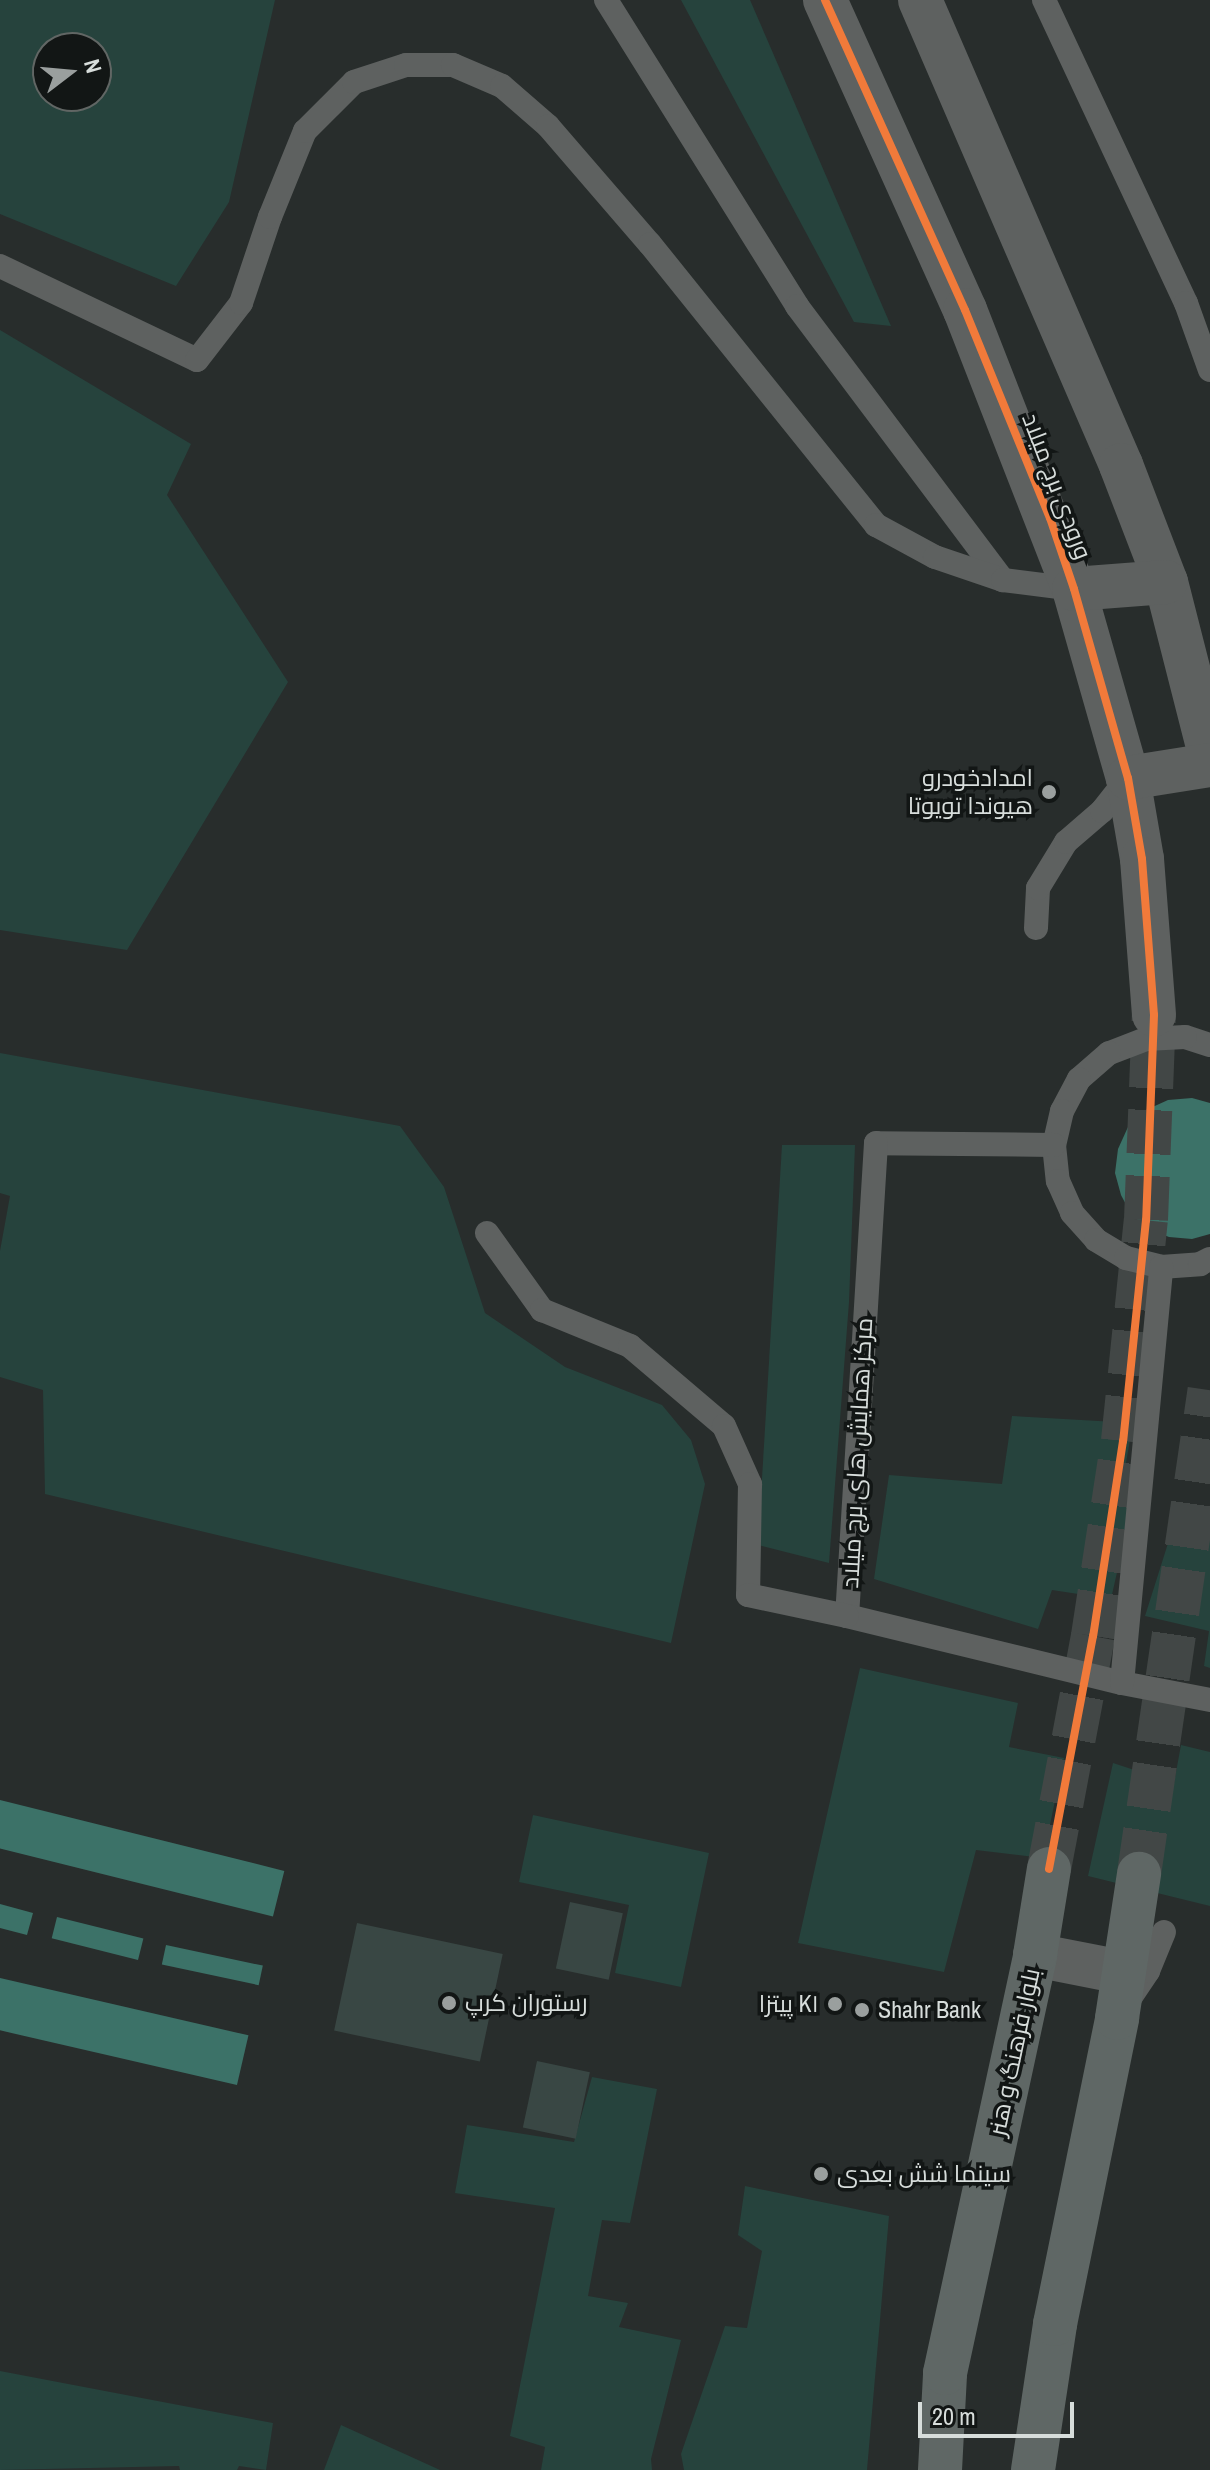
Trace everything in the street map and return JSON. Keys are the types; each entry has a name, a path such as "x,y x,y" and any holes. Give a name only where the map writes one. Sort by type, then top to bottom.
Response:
{"main road":[{"name":"بلوار فرهنگ و هنر","path":"940,2470 945,2373 1035,1955 1049,1869"},
{"path":"1033,2470 1055,2324 1117,2018 1139,1874"}],"street":[{"name":"ورودی برج میلاد","path":"825,0 965,310 1050,518 1074,589 1128,778 1142,859 1154,1015"},
{"path":"920,0 1109,437 1166,582 1210,754"},
{"path":"1074,589 1166,582"},
{"path":"1128,778 1210,765"},
{"path":"1035,1955 1122,1972"}],"lane":[{"path":"606,0 797,306 1003,580"},
{"path":"1044,0 1186,303 1210,370"},
{"path":"0,266 197,360 241,303 270,217 305,131 354,82 406,65 453,65 502,86 548,126 650,244 876,525 935,557 1003,580 1074,589"},
{"path":"1036,928 1038,888 1066,842 1102,811 1128,778"},
{"path":"1210,1045 1185,1037 1146,1039 1109,1053 1079,1079 1062,1111 1054,1145 1058,1181 1072,1213 1096,1240 1116,1252 1161,1267 1200,1264 1210,1259"},
{"name":"مرکز همایش های برج میلاد","path":"1054,1145 876,1143 847,1616 1122,1683 1210,1700"},
{"path":"487,1233 542,1310 630,1346 724,1426 750,1484 748,1595 847,1616"},
{"path":"1122,1683 1161,1267"},
{"path":"1117,2018 1148,1971 1164,1932"}],"shaded area":[{"path":"0,0 275,0 229,202 176,286 0,214"},
{"path":"681,0 750,0 891,326 854,322"},
{"path":"0,330 191,444 167,495 288,682 127,950 0,930"},
{"path":"0,1053 400,1126 444,1187 485,1313 565,1367 662,1405 691,1440 705,1484 671,1643 45,1494 43,1390 0,1377 0,1251 10,1196 0,1193"},
{"path":"1192,1098 1210,1103 1210,1234 1192,1239 1169,1237 1148,1229 1131,1214 1121,1195 1115,1173 1118,1149 1128,1127 1146,1110 1168,1100"},
{"path":"782,1145 855,1145 849,1302 829,1563 758,1545"},
{"path":"1012,1416 1133,1423 1119,1503 1132,1506 1111,1599 1052,1590 1038,1629 874,1579 889,1475 1002,1484"},
{"path":"1176,1518 1210,1526 1210,1668 1204,1666 1209,1631 1145,1616"},
{"path":"860,1668 1018,1703 1009,1747 1064,1758 1043,1858 976,1850 944,1972 798,1943"},
{"path":"1181,1745 1210,1752 1210,1906 1088,1876 1113,1763 1174,1783"},
{"path":"0,1800 284,1871 273,1916 0,1848"},
{"path":"533,1815 709,1853 681,1987 615,1973 629,1905 519,1882"},
{"path":"0,1904 33,1913 27,1935 0,1928"},
{"path":"57,1917 143,1939 138,1960 52,1938"},
{"path":"166,1945 263,1966 259,1985 162,1965"},
{"path":"0,1978 248,2035 237,2085 0,2030"},
{"path":"592,2077 657,2089 630,2223 602,2220 588,2296 628,2303 619,2327 681,2340 651,2459 652,2470 541,2470 545,2447 510,2436 555,2208 455,2193 467,2125 574,2142"},
{"path":"745,2186 889,2216 867,2470 684,2470 681,2454 725,2326 747,2328 762,2251 738,2235"},
{"path":"0,2371 273,2423 266,2470 239,2466 237,2470 180,2470 179,2466 0,2470"},
{"path":"341,2425 440,2470 324,2470"}],"building":[{"path":"570,1902 623,1913 609,1980 556,1969"},
{"path":"357,1923 503,1954 480,2062 334,2031"},
{"path":"537,2061 590,2072 576,2139 523,2128"}],"tunnel":[{"path":"1049,1869 1093,1636 1123,1441 1146,1220 1154,1015"},
{"path":"1139,1874 1210,1390"}],"cycle path":[{"path":"825,0 965,310 1050,518 1074,589 1128,778 1142,859 1154,1015 1146,1220 1123,1441 1093,1636 1049,1869"}],"place":[{"name":"امدادخودرو هیوندا تویوتا","path":"1049,792"},
{"name":"رستوران کرپ","path":"449,2003"},
{"name":"پیتزا K۱","path":"835,2004"},
{"name":"Shahr Bank","path":"862,2010"},
{"name":"سینما شش بعدی","path":"821,2174"}]}
